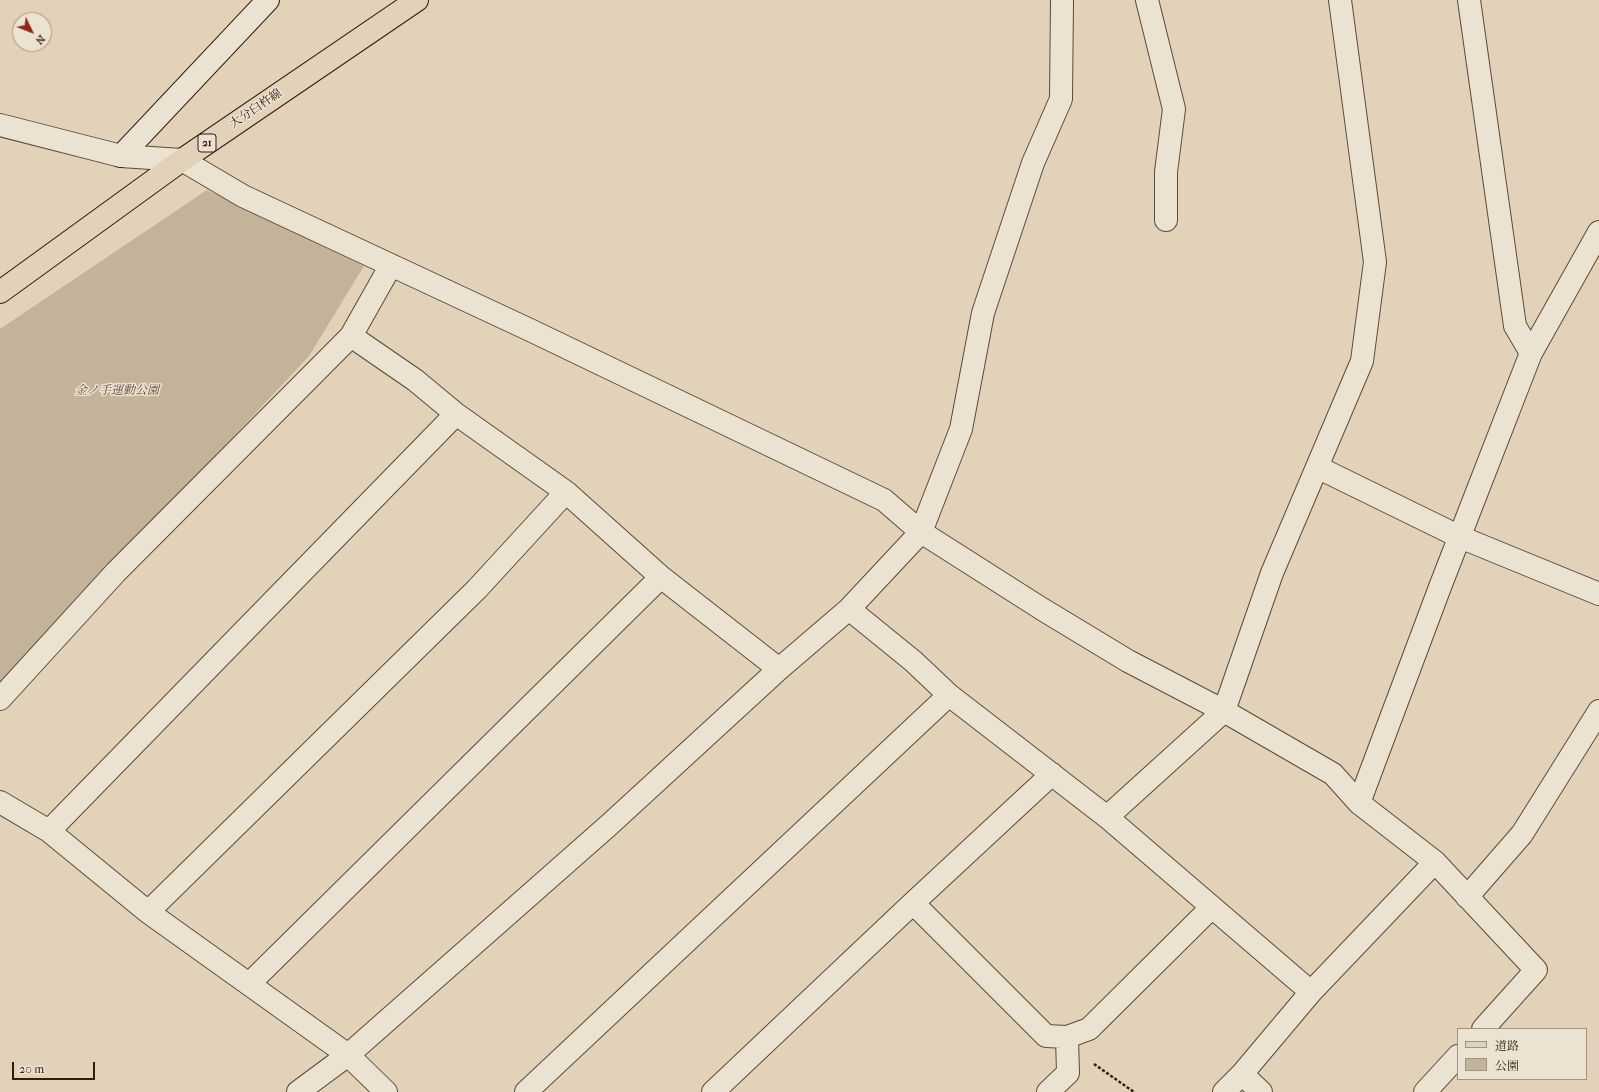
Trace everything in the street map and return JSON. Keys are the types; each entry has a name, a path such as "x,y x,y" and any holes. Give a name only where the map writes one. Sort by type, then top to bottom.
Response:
{"main road":[{"name":"大分臼杵線","path":"0,292 182,160 417,0"}],"street":[{"path":"121,156 268,0"},
{"path":"298,1092 348,1055 603,830 779,668 848,609 921,532 961,429 983,313 1033,163 1061,99 1062,0"},
{"path":"1147,0 1174,109 1166,172 1166,220"},
{"path":"1107,817 1224,710 1272,573 1362,361 1375,262 1340,0"},
{"path":"1469,0 1515,326 1531,353"},
{"path":"0,125 121,156 182,160 243,196 530,330 884,500 921,532 1042,609 1128,661 1224,710 1333,774 1359,803 1435,862 1536,970 1484,1028"},
{"path":"1359,803 1531,353 1599,232"},
{"path":"0,698 116,572 351,336 391,265"},
{"path":"351,336 415,380 456,414 566,492 661,577 779,668"},
{"path":"49,831 456,414"},
{"path":"1317,466 1460,537 1599,594"},
{"path":"148,912 477,589 566,492"},
{"path":"249,984 661,577"},
{"path":"848,609 914,661 949,696 1107,817 1311,992"},
{"path":"526,1092 949,696"},
{"path":"1467,897 1522,834 1599,711"},
{"path":"712,1092 1052,774"},
{"path":"0,802 49,831 148,912 348,1055 386,1092"},
{"path":"1224,1092 1242,1074 1311,992 1435,862"},
{"path":"913,903 1046,1036 1067,1044"},
{"path":"1067,1044 1090,1029 1212,908"},
{"path":"1048,1092 1068,1073 1067,1044"},
{"path":"1426,1092 1457,1057"},
{"path":"1242,1074 1261,1092"}],"path":[{"path":"1067,1044 1134,1092"}],"green space":[{"name":"金ノ手運動公園","path":"207,190 364,266 309,356 0,687 0,329"}]}
